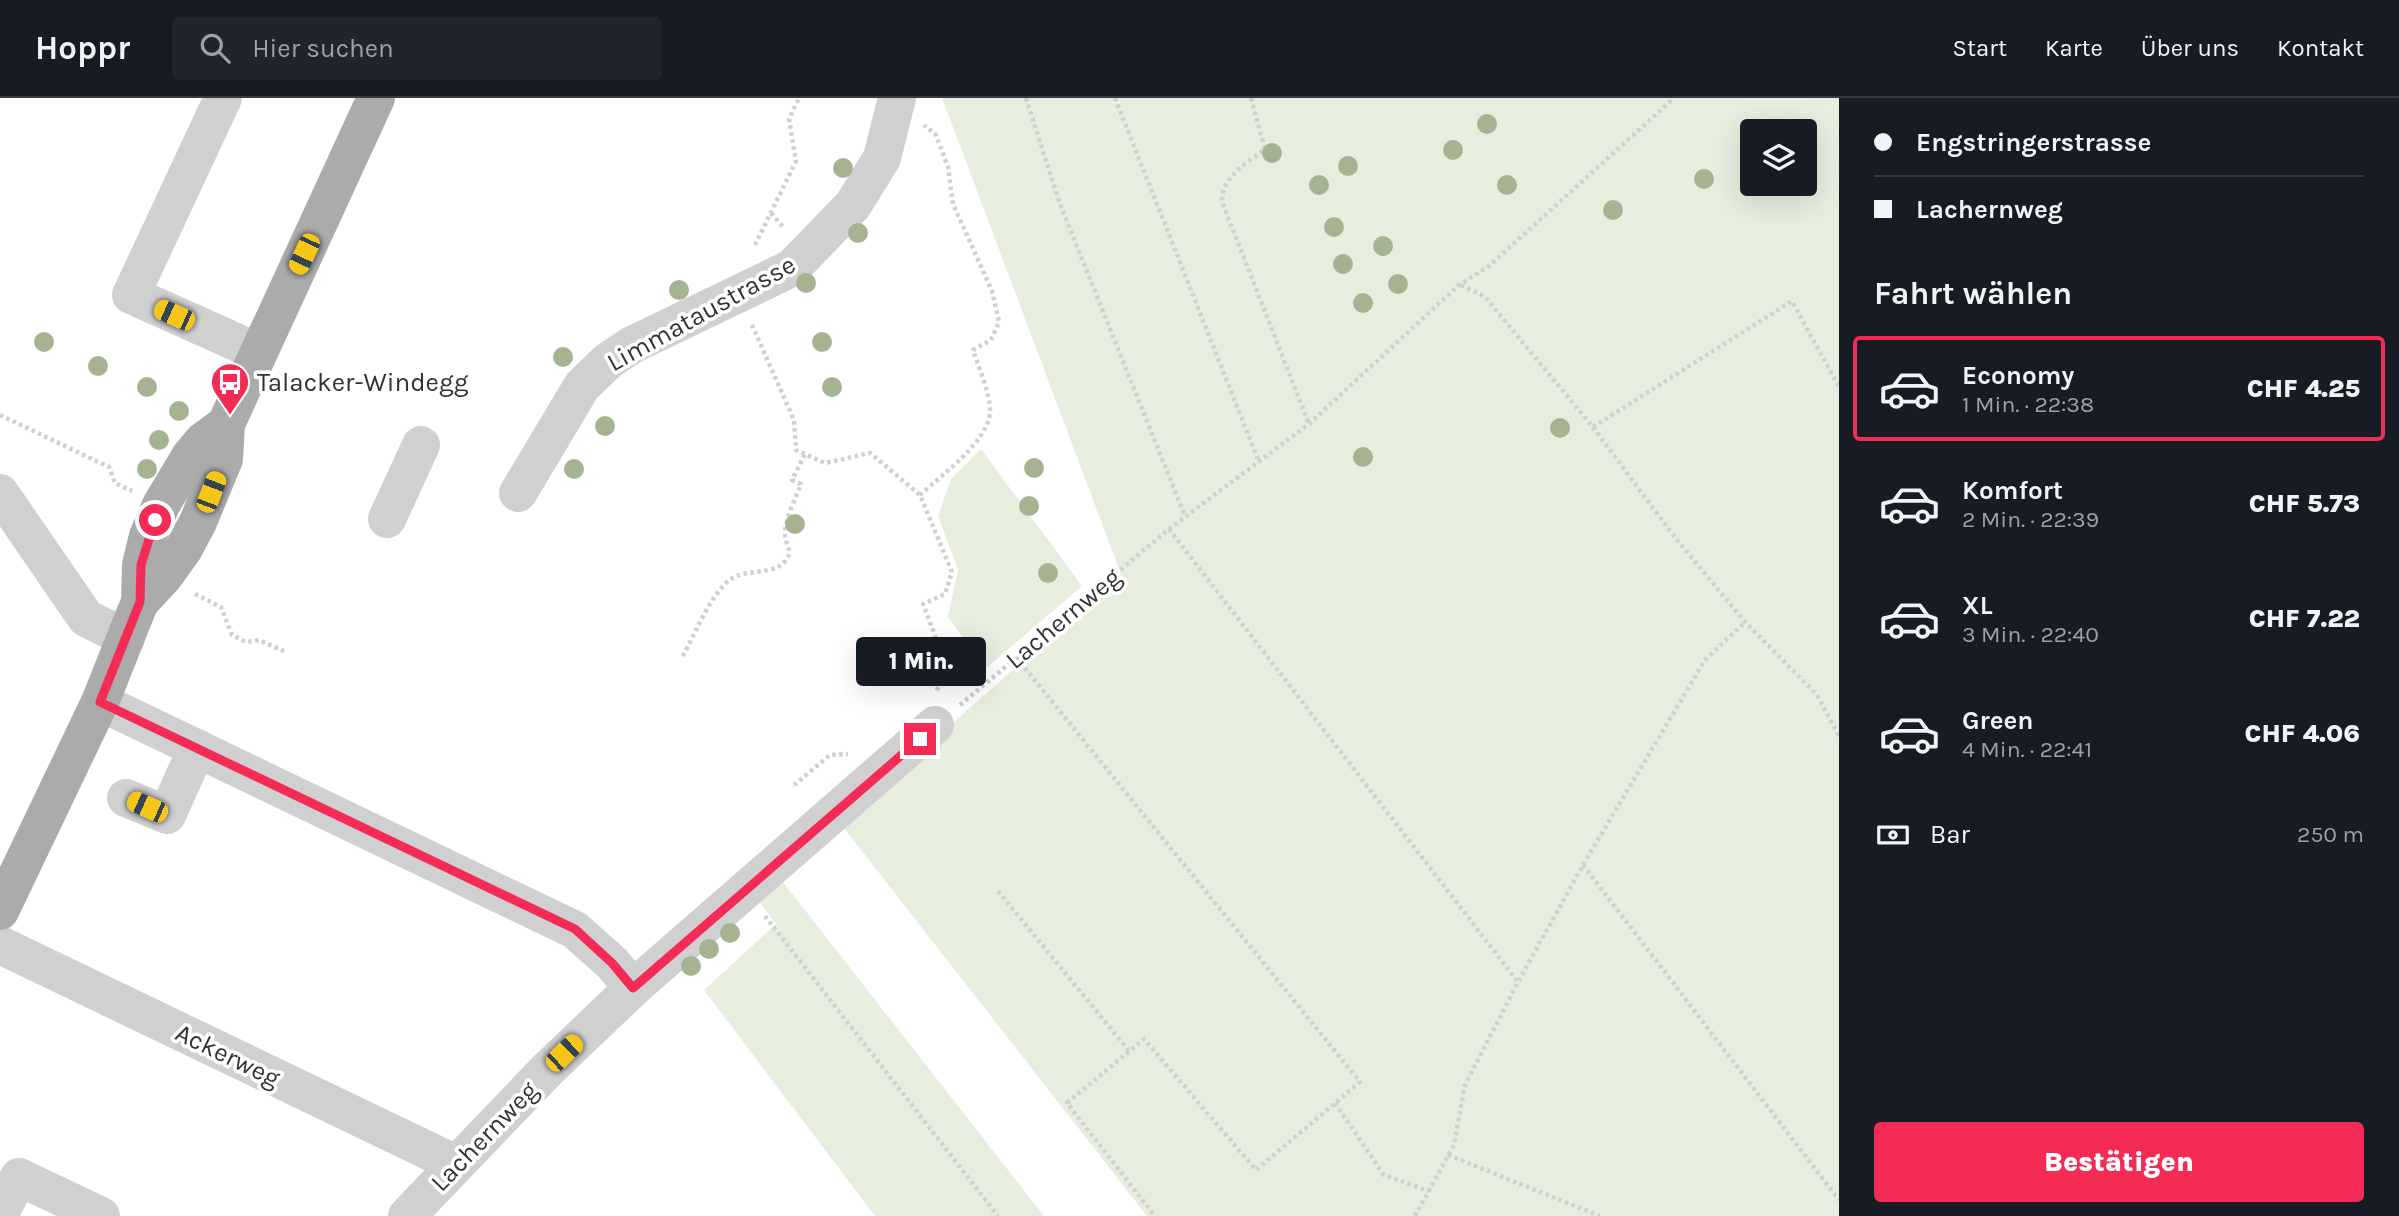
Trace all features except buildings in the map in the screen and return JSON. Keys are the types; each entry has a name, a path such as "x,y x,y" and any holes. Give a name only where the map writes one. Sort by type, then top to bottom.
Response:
{"main road":[{"path":"1,906 100,702 140,602 165,575 198,522 224,459 226,424 367,101"}],"street":[{"path":"223,98 131,295 258,352"},
{"name":"Limmataustrasse","path":"519,493 582,386 608,361 632,345 792,268 853,205 882,158 895,106"},
{"path":"387,519 421,445"},
{"path":"0,493 86,618 126,638"},
{"path":"100,702 575,929 612,963 633,988"},
{"name":"Lachernweg","path":"407,1216 547,1070 633,988 745,890 931,713"},
{"path":"126,798 167,815 197,748"},
{"name":"Ackerweg","path":"0,945 456,1164"},
{"path":"0,1213 19,1177 101,1216"}],"path":[{"path":"752,252 796,161 789,119 799,98"},
{"path":"1027,98 1060,204 1185,516"},
{"path":"1115,98 1259,462"},
{"path":"1251,98 1265,149 1227,180 1222,192 1222,202 1309,424"},
{"name":"Lachernweg","path":"931,713 1016,657 1185,516 1309,424 1460,284 1488,267 1674,98"},
{"path":"895,106 936,135 948,167 953,204 992,291 999,322 990,340 973,350 990,409 987,425 980,439 920,495"},
{"path":"1460,284 1485,297 1592,427 1673,535 1745,622 1817,695 1839,736"},
{"path":"737,296 758,335 794,420 796,450 825,463 870,453 920,495 952,572 945,594 923,604 947,667 936,692 931,713"},
{"path":"1592,427 1792,301 1839,387"},
{"path":"0,415 109,467 115,482 134,492"},
{"path":"683,656 718,592 730,580 742,573 783,564 788,559 790,550 785,538 788,519 801,484 792,480 805,454"},
{"path":"1169,529 1518,982"},
{"path":"189,592 220,607 232,635 246,642 258,640 286,652"},
{"path":"1415,1216 1454,1145 1465,1085 1518,982 1704,660 1745,622"},
{"path":"1016,657 1360,1082 1256,1170 1144,1039 1067,1102 1155,1216"},
{"path":"794,785 830,755 850,754"},
{"path":"1583,866 1839,1200"},
{"path":"745,890 998,1216"},
{"path":"998,891 1129,1051"},
{"path":"1335,1103 1384,1175 1429,1191"},
{"path":"1448,1156 1600,1216"}],"green space":[{"path":"942,98 1839,98 1839,1216 1147,1216 840,823 1121,574"},
{"path":"981,449 1082,586 986,668 948,617 958,570 938,516 951,479"},
{"path":"779,877 1044,1216 875,1216 704,990 776,924 756,898"}],"place":[{"name":"Talacker-Windegg","path":"230,416"}],"route":[{"path":"155,520 141,565 140,602 100,702 575,929 612,963 633,988 920,739"}]}
